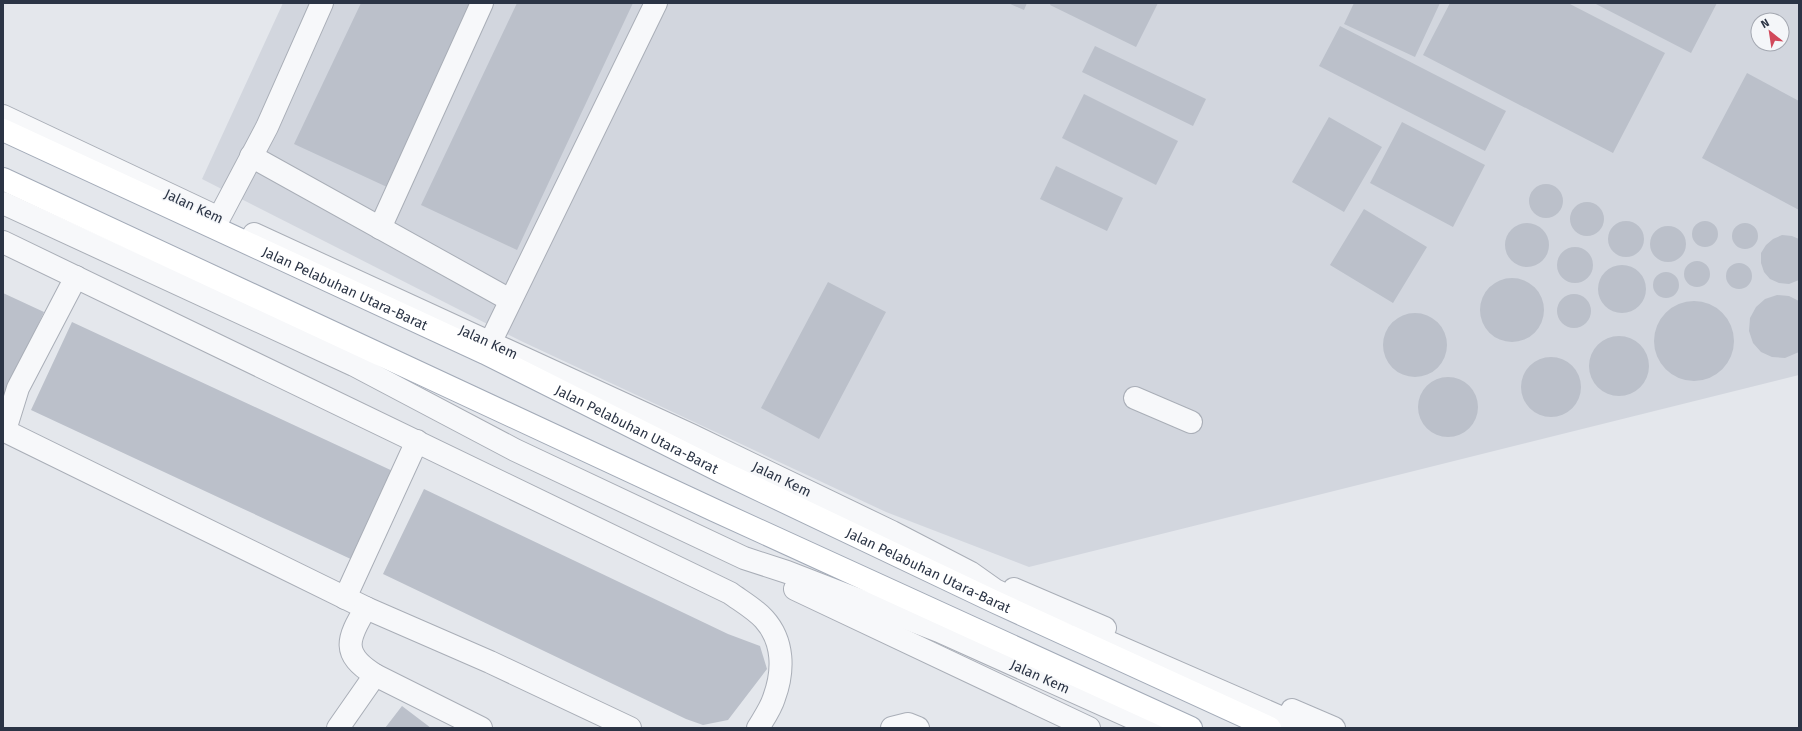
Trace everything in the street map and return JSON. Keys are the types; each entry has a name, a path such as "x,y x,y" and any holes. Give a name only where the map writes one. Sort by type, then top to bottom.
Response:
{"main road":[{"name":"Jalan Pelabuhan Utara-Barat","path":"3,130 485,353 729,475 993,601 1270,728"},
{"path":"3,178 714,510 1191,728"}],"street":[{"path":"219,218 267,127 322,3"},
{"path":"380,228 482,3"},
{"path":"490,343 656,3"},
{"name":"Jalan Kem","path":"3,116 219,218 691,435 892,532 971,573 995,590 1087,633 1305,728"},
{"path":"251,156 510,300"},
{"name":"Jalan Kem","path":"3,203 354,365 515,450 744,558 787,572 939,631 1155,728"},
{"path":"3,242 730,593 764,619 777,638 782,658 780,676 774,698 758,728"},
{"path":"76,277 18,388 4,430 366,608 490,662 630,728"},
{"path":"1135,398 1191,422"},
{"path":"346,598 417,441"},
{"name":"Jalan Kem","path":"744,558 788,587 1089,728"},
{"name":"Jalan Kem","path":"971,573 999,582 1334,728"},
{"path":"366,608 356,625 350,643 351,651 356,660 365,669 375,675 481,728"},
{"path":"338,728 375,675"},
{"path":"892,728 908,724 918,728"}],"shaded area":[{"path":"283,3 1799,3 1799,375 1029,567 886,512 521,341 202,179"}],"building":[{"path":"361,3 474,3 387,187 294,144"},
{"path":"517,3 633,3 517,250 421,205"},
{"path":"1008,3 1027,3 1024,10"},
{"path":"1051,3 1158,3 1136,47 1050,5"},
{"path":"1354,3 1440,3 1415,57 1344,24"},
{"path":"1450,3 1568,3 1665,53 1613,153 1423,55"},
{"path":"1594,3 1717,3 1691,53"},
{"path":"1340,26 1506,111 1485,151 1319,66"},
{"path":"1095,46 1206,99 1193,126 1082,72"},
{"path":"1747,73 1799,101 1799,210 1702,158"},
{"path":"1084,94 1178,141 1156,185 1062,138"},
{"path":"1329,117 1382,147 1344,212 1292,182"},
{"path":"1402,122 1485,165 1453,227 1370,183"},
{"path":"1056,166 1123,198 1107,231 1040,199"},
{"path":"1549,184 1556,186 1561,191 1563,201 1561,211 1556,216 1543,218 1536,216 1531,211 1529,198 1531,191 1536,186"},
{"path":"1584,202 1590,202 1594,203 1601,209 1604,219 1603,226 1597,233 1590,236 1584,236 1580,235 1573,229 1570,222 1570,216 1571,212 1577,205"},
{"path":"1364,209 1427,247 1393,303 1330,265"},
{"path":"1630,221 1639,226 1643,232 1643,246 1639,252 1630,257 1622,257 1613,252 1609,246 1608,235 1613,226 1619,222"},
{"path":"1705,221 1714,225 1718,234 1714,243 1705,247 1696,243 1692,234 1696,225"},
{"path":"1527,223 1539,227 1545,233 1549,245 1545,257 1539,263 1527,267 1515,263 1509,257 1505,245 1509,233 1515,227"},
{"path":"1745,223 1754,227 1758,236 1754,245 1745,249 1736,245 1732,236 1736,227"},
{"path":"1672,226 1681,231 1685,237 1685,251 1681,257 1672,262 1664,262 1655,257 1651,251 1650,240 1655,231 1661,227"},
{"path":"1782,235 1792,236 1799,239 1799,280 1789,284 1779,283 1770,279 1764,272 1761,263 1761,253 1766,245 1773,239"},
{"path":"1579,247 1588,252 1592,258 1592,272 1588,278 1579,283 1571,283 1562,278 1558,272 1557,261 1562,252 1568,248"},
{"path":"1697,261 1706,265 1710,274 1706,283 1697,287 1688,283 1684,274 1688,265"},
{"path":"1739,263 1748,267 1752,276 1748,285 1739,289 1730,285 1726,276 1730,267"},
{"path":"1617,265 1627,265 1639,272 1646,284 1646,294 1639,306 1627,313 1617,313 1609,309 1602,302 1598,294 1598,284 1602,276 1609,269"},
{"path":"1666,272 1675,276 1679,285 1675,294 1666,298 1657,294 1653,285 1657,276"},
{"path":"1512,278 1530,284 1538,292 1544,310 1538,328 1530,336 1512,342 1494,336 1486,328 1480,310 1486,292 1494,284"},
{"path":"828,282 886,312 819,439 761,408"},
{"path":"3,293 44,312 3,398"},
{"path":"1571,294 1577,294 1586,299 1590,305 1590,317 1586,323 1577,328 1571,328 1562,323 1557,314 1557,308 1562,299"},
{"path":"1777,295 1789,296 1799,301 1799,352 1785,358 1772,357 1761,352 1753,343 1749,331 1750,318 1756,307 1765,299"},
{"path":"1694,301 1709,304 1722,313 1731,326 1734,341 1731,356 1722,369 1709,378 1694,381 1679,378 1666,369 1657,356 1654,341 1657,326 1666,313 1679,304"},
{"path":"1415,313 1433,319 1441,327 1447,345 1441,363 1433,371 1415,377 1397,371 1389,363 1383,345 1389,327 1397,319"},
{"path":"72,322 397,473 355,561 31,410"},
{"path":"1613,336 1625,336 1636,341 1644,349 1649,360 1647,378 1636,391 1625,396 1613,396 1602,391 1594,383 1589,372 1589,360 1594,349 1602,341"},
{"path":"1545,357 1557,357 1568,362 1576,370 1581,381 1579,399 1568,412 1557,417 1545,417 1534,412 1526,404 1521,393 1521,381 1526,370 1534,362"},
{"path":"1448,377 1464,382 1469,386 1473,391 1478,407 1473,423 1469,428 1464,432 1448,437 1432,432 1427,428 1423,423 1418,407 1423,391 1427,386 1432,382"},
{"path":"424,489 728,634 760,646 767,669 728,720 703,725 686,719 383,574"},
{"path":"402,706 431,728 385,728"}]}
